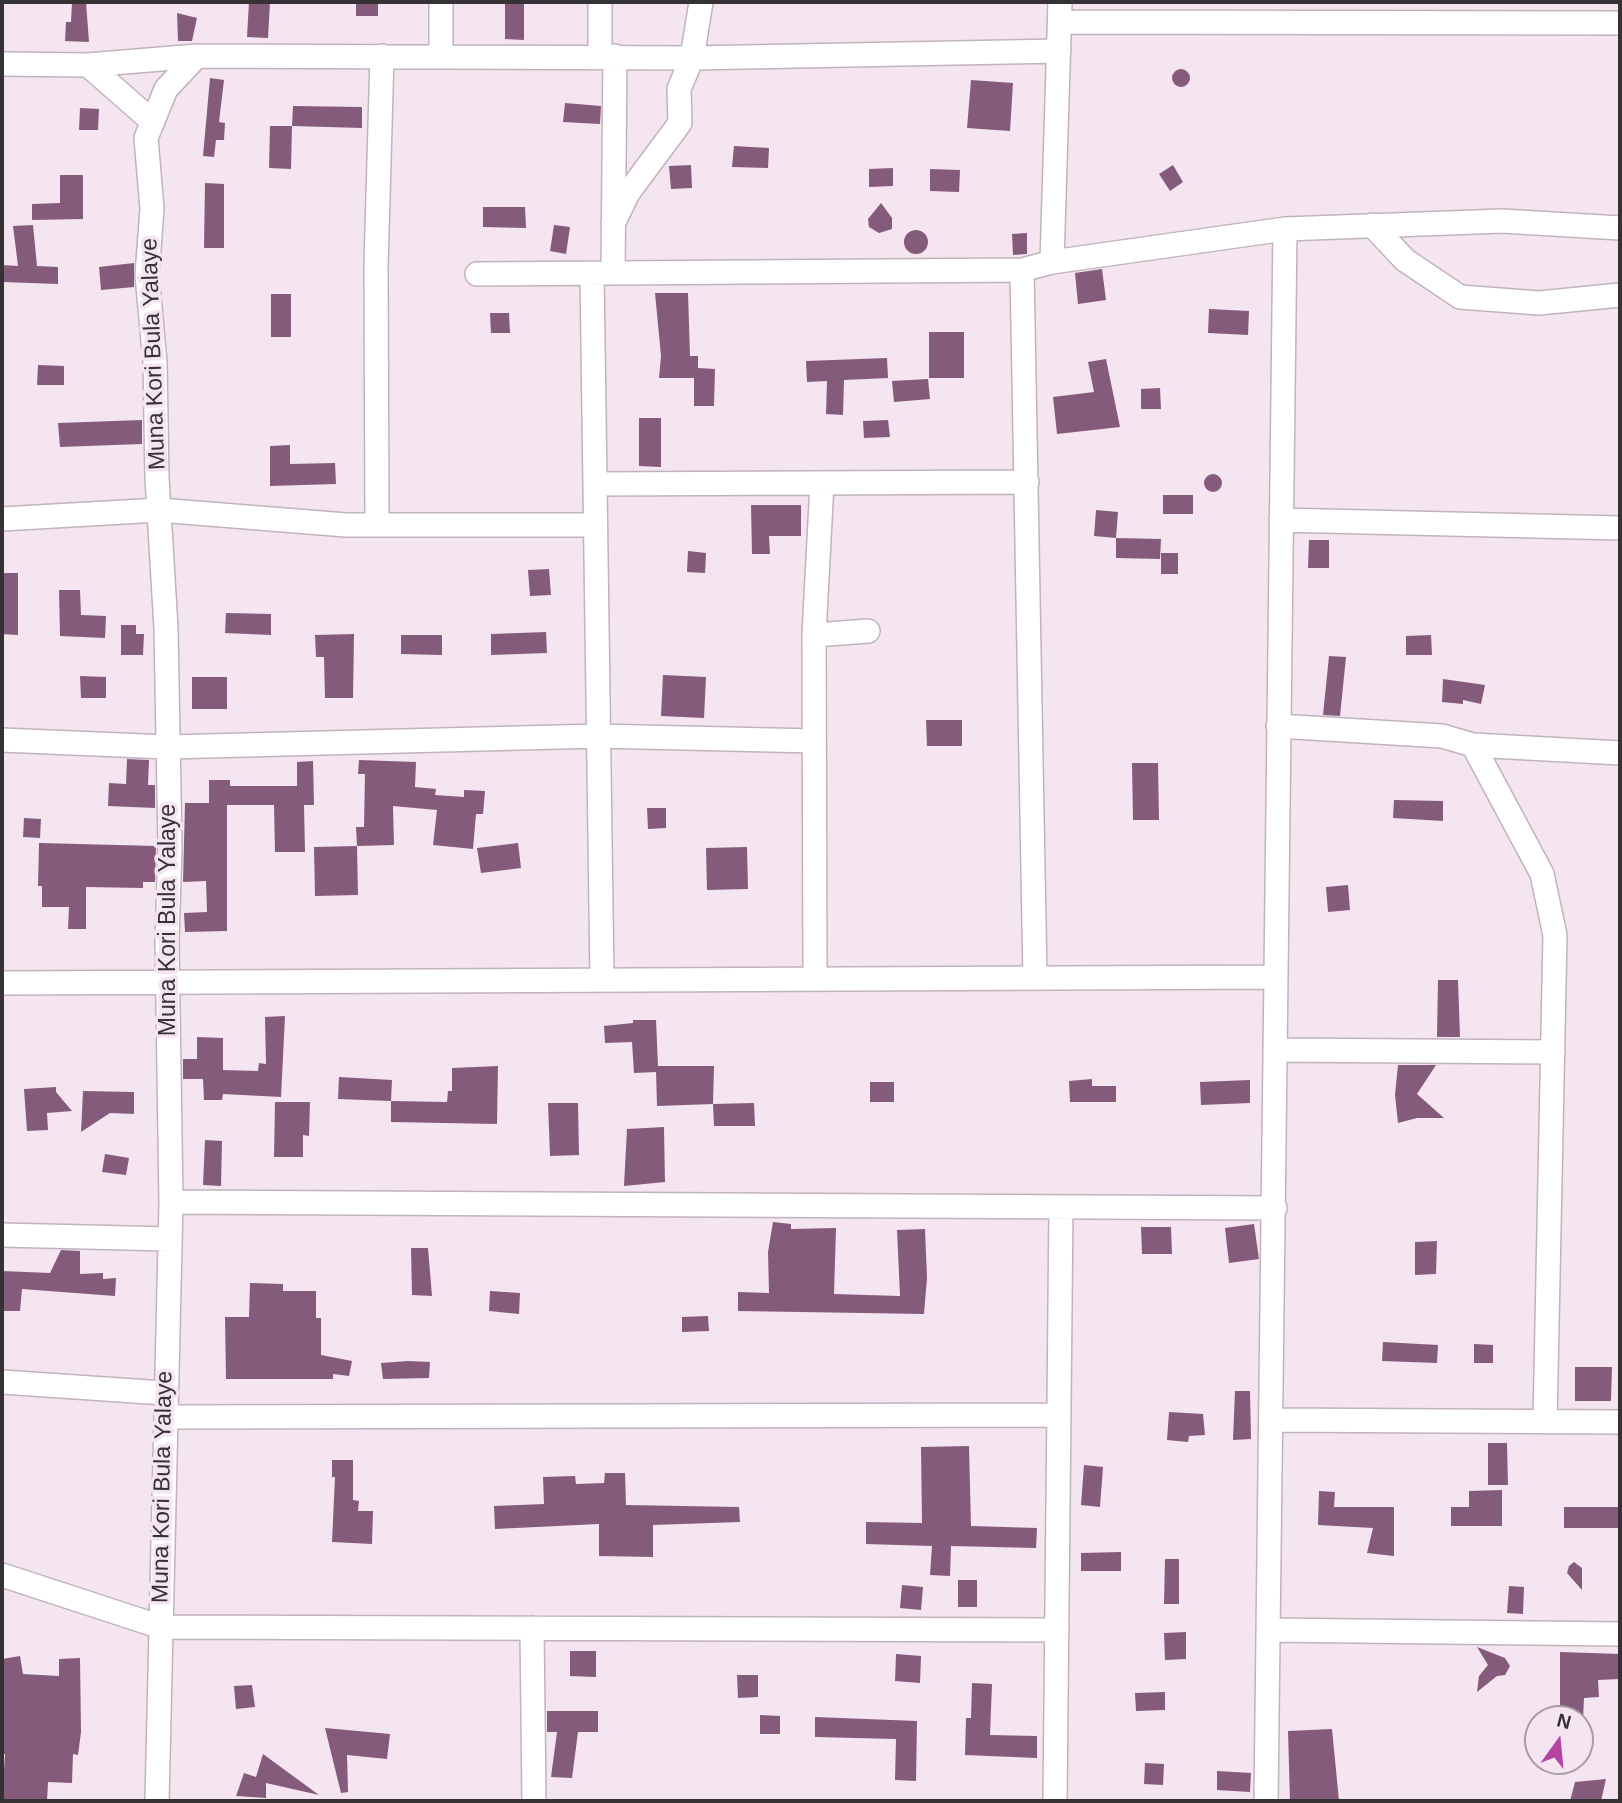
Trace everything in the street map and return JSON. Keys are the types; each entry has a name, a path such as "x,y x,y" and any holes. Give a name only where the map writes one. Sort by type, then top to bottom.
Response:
{"street":[{"path":"441,2 441,56"},
{"path":"600,2 608,56 613,224"},
{"path":"602,979 595,484 602,273 613,224 628,193 680,123 679,89 692,58 701,2"},
{"path":"1052,262 1060,12 1620,23"},
{"path":"2,64 88,65 197,56 692,58 1059,51"},
{"name":"Muna Kori Bula Yalaye","path":"157,1801 166,1417 164,1394 171,1202 167,638 159,510 155,363 147,275 152,209 146,138 166,89 197,56"},
{"path":"377,523 376,266 382,56"},
{"path":"88,65 153,122"},
{"path":"477,274 1022,270 1052,262 1284,229 1502,221 1620,228"},
{"path":"1372,225 1405,260 1460,297 1539,303 1620,295"},
{"path":"1266,1801 1275,1208 1274,977 1284,229"},
{"path":"1022,270 1035,978"},
{"path":"595,484 1027,482"},
{"path":"814,978 814,635 822,483"},
{"path":"2,519 159,510 346,525 596,525"},
{"path":"1281,520 1620,528"},
{"path":"814,635 868,631"},
{"path":"1278,726 1442,736 1473,745 1620,752"},
{"path":"2,740 167,747 598,736 814,741"},
{"path":"1473,745 1542,874 1555,935 1545,1422"},
{"path":"2,983 168,980 1274,977"},
{"path":"1275,1050 1553,1052"},
{"path":"171,1202 1275,1208"},
{"path":"1055,1801 1061,1207"},
{"path":"2,1235 169,1239"},
{"path":"2,1382 164,1394"},
{"path":"166,1417 1059,1415"},
{"path":"1272,1420 1620,1422"},
{"path":"2,1575 161,1627 1057,1630"},
{"path":"532,1628 534,1801"},
{"path":"1269,1630 1620,1634"}],"building":[{"path":"72,2 86,2 89,42 65,41 66,22 71,22"},
{"path":"249,2 270,2 268,38 247,37"},
{"path":"356,2 378,2 378,16 356,16"},
{"path":"505,2 524,2 524,40 505,39"},
{"path":"177,13 197,18 192,41 178,41"},
{"path":"1181,69 1187,72 1190,78 1187,84 1181,87 1175,84 1172,78 1175,72"},
{"path":"210,78 224,80 219,122 225,123 224,140 216,140 214,157 203,156"},
{"path":"971,80 1013,83 1010,131 967,128"},
{"path":"565,103 601,106 600,124 563,122"},
{"path":"293,106 362,107 362,128 292,126"},
{"path":"80,108 99,109 98,130 79,130"},
{"path":"270,126 292,126 291,169 269,168"},
{"path":"734,146 769,148 768,168 732,167"},
{"path":"691,165 692,188 671,189 669,166"},
{"path":"1173,165 1183,182 1170,191 1159,174"},
{"path":"893,168 893,186 869,187 869,169"},
{"path":"930,169 960,170 959,192 930,191"},
{"path":"60,175 83,175 83,219 32,220 32,204 60,203"},
{"path":"205,183 224,184 224,248 204,248"},
{"path":"881,203 892,218 892,229 879,233 869,227 868,219"},
{"path":"483,207 525,207 526,228 483,227"},
{"path":"33,225 37,266 58,267 58,284 2,282 2,265 18,266 13,226"},
{"path":"554,225 570,227 566,254 550,251"},
{"path":"916,230 925,233 928,242 925,251 916,254 907,251 904,242 907,233"},
{"path":"1027,233 1027,254 1013,255 1012,234"},
{"path":"134,263 134,287 101,290 99,267"},
{"path":"1102,269 1106,300 1078,304 1075,273"},
{"path":"655,293 688,293 690,356 698,356 698,368 715,369 714,406 694,406 694,378 659,378 661,356"},
{"path":"271,294 291,294 291,337 271,337"},
{"path":"1209,309 1249,311 1248,335 1208,333"},
{"path":"490,313 509,313 510,333 491,333"},
{"path":"929,332 964,332 964,378 929,378"},
{"path":"887,358 888,378 844,380 843,415 826,414 827,381 807,382 806,361"},
{"path":"1106,359 1120,427 1057,434 1053,397 1094,392 1088,362"},
{"path":"38,365 64,366 64,385 37,385"},
{"path":"928,379 930,399 894,402 892,381"},
{"path":"1160,388 1161,409 1141,409 1141,389"},
{"path":"639,418 661,418 661,467 639,466"},
{"path":"142,420 142,444 60,447 58,423"},
{"path":"888,420 890,437 864,438 863,421"},
{"path":"290,445 290,464 335,463 336,484 270,486 270,446"},
{"path":"1213,474 1219,477 1222,483 1219,489 1213,492 1207,489 1204,483 1207,477"},
{"path":"1163,495 1193,495 1193,514 1163,514"},
{"path":"751,505 801,505 801,536 769,536 770,554 752,554"},
{"path":"1096,510 1118,512 1116,538 1094,536"},
{"path":"1116,538 1161,539 1160,559 1116,558"},
{"path":"1309,540 1329,540 1329,568 1308,568"},
{"path":"688,551 706,553 705,573 687,572"},
{"path":"1161,553 1178,553 1178,574 1161,574"},
{"path":"549,569 551,595 530,596 528,570"},
{"path":"18,573 18,635 2,634 2,575"},
{"path":"59,590 80,590 81,615 106,616 105,638 60,636"},
{"path":"226,613 271,614 271,635 225,633"},
{"path":"121,625 136,625 136,634 144,634 143,655 121,655"},
{"path":"546,632 547,653 491,655 491,634"},
{"path":"354,634 353,698 325,698 324,657 316,657 315,635"},
{"path":"401,635 442,635 442,655 401,654"},
{"path":"1431,635 1432,655 1406,655 1406,636"},
{"path":"1329,656 1346,657 1340,716 1323,715"},
{"path":"663,675 706,677 704,718 661,716"},
{"path":"80,676 106,677 106,698 81,698"},
{"path":"192,677 227,677 227,709 192,709"},
{"path":"1443,679 1485,685 1481,704 1463,700 1463,704 1442,702"},
{"path":"926,720 962,720 962,746 927,746"},
{"path":"127,759 149,760 148,785 155,785 155,808 108,806 109,783 126,784"},
{"path":"359,760 416,762 415,787 436,789 435,795 464,797 464,790 485,791 483,814 476,814 473,849 433,845 437,810 393,806 394,845 357,846 356,827 364,827 365,774 358,774"},
{"path":"313,761 314,805 304,805 305,852 275,852 274,805 227,805 227,931 185,932 184,913 207,912 206,881 183,882 185,803 209,803 209,780 230,780 230,786 297,786 297,762"},
{"path":"1132,763 1158,763 1159,820 1133,820"},
{"path":"1394,800 1443,801 1443,821 1393,818"},
{"path":"647,808 666,808 666,828 648,829"},
{"path":"24,818 41,819 40,838 23,837"},
{"path":"39,843 156,846 155,882 143,882 143,888 86,887 86,929 68,929 69,907 42,907 42,886 38,886"},
{"path":"518,843 521,868 481,873 477,848"},
{"path":"357,846 358,895 315,896 314,847"},
{"path":"747,847 748,889 707,890 706,848"},
{"path":"1348,885 1350,910 1328,912 1326,887"},
{"path":"1438,980 1458,980 1460,1037 1437,1037"},
{"path":"285,1016 281,1097 223,1094 222,1100 204,1100 203,1079 183,1079 183,1059 197,1059 197,1037 223,1038 223,1070 258,1071 259,1063 266,1064 265,1017"},
{"path":"633,1020 656,1020 658,1066 714,1066 713,1104 657,1106 656,1072 634,1073 632,1042 605,1043 604,1026 633,1023"},
{"path":"1398,1065 1436,1065 1417,1094 1444,1118 1417,1118 1398,1123 1395,1095"},
{"path":"498,1066 497,1124 391,1122 391,1101 447,1102 448,1091 452,1091 452,1068"},
{"path":"339,1077 392,1080 391,1101 338,1099"},
{"path":"1092,1079 1092,1086 1116,1086 1116,1102 1070,1102 1069,1081"},
{"path":"1250,1080 1250,1103 1201,1105 1200,1082"},
{"path":"870,1082 894,1082 894,1102 870,1102"},
{"path":"56,1087 56,1092 72,1111 47,1113 48,1130 27,1131 24,1089"},
{"path":"83,1091 134,1092 134,1114 110,1113 81,1132"},
{"path":"275,1102 310,1102 309,1136 303,1135 303,1157 274,1157"},
{"path":"548,1103 578,1103 579,1155 550,1156"},
{"path":"754,1103 755,1126 714,1126 713,1104"},
{"path":"664,1127 665,1182 624,1186 627,1129"},
{"path":"205,1140 222,1141 221,1186 203,1185"},
{"path":"105,1154 129,1158 126,1175 102,1172"},
{"path":"773,1222 791,1224 791,1229 836,1228 834,1294 900,1296 897,1230 925,1229 927,1278 924,1314 738,1311 738,1292 769,1293 768,1252"},
{"path":"1254,1224 1259,1259 1229,1263 1225,1228"},
{"path":"1141,1227 1171,1227 1172,1254 1142,1254"},
{"path":"1437,1241 1436,1274 1415,1275 1415,1242"},
{"path":"411,1248 428,1248 432,1296 412,1295"},
{"path":"61,1250 80,1251 80,1274 103,1273 103,1279 116,1278 115,1296 22,1289 20,1311 2,1311 2,1271 50,1273"},
{"path":"250,1283 283,1284 283,1291 316,1291 316,1318 321,1318 321,1355 352,1361 349,1376 333,1374 333,1379 226,1379 225,1317 249,1317"},
{"path":"490,1291 520,1293 519,1314 489,1311"},
{"path":"708,1316 709,1331 682,1332 682,1317"},
{"path":"1383,1342 1438,1345 1437,1363 1382,1361"},
{"path":"1474,1344 1493,1345 1493,1363 1474,1363"},
{"path":"430,1362 429,1378 383,1379 381,1363"},
{"path":"1575,1367 1612,1367 1611,1401 1575,1401"},
{"path":"1235,1391 1250,1391 1251,1439 1233,1440"},
{"path":"1169,1412 1203,1414 1205,1435 1189,1436 1188,1442 1167,1440"},
{"path":"1488,1443 1507,1443 1508,1485 1488,1485"},
{"path":"969,1446 971,1526 1037,1528 1036,1548 951,1546 950,1576 930,1575 932,1546 866,1544 866,1522 922,1523 921,1447"},
{"path":"332,1460 353,1460 353,1500 359,1501 358,1511 373,1511 372,1544 332,1542 335,1477 332,1477"},
{"path":"1084,1465 1103,1467 1100,1507 1081,1505"},
{"path":"605,1473 625,1473 626,1505 739,1507 740,1522 653,1525 653,1557 599,1556 599,1524 495,1529 494,1506 544,1504 543,1477 575,1476 576,1484 604,1483"},
{"path":"1502,1490 1502,1526 1451,1526 1451,1507 1469,1507 1469,1491"},
{"path":"1319,1491 1335,1492 1334,1507 1394,1507 1394,1556 1367,1553 1373,1528 1318,1525"},
{"path":"1564,1507 1620,1507 1620,1528 1564,1528"},
{"path":"1121,1552 1121,1571 1081,1571 1081,1553"},
{"path":"1165,1559 1179,1559 1179,1604 1164,1604"},
{"path":"1574,1562 1582,1568 1582,1590 1567,1573"},
{"path":"958,1580 977,1580 977,1607 958,1607"},
{"path":"902,1585 923,1587 921,1610 900,1608"},
{"path":"1509,1586 1524,1587 1523,1614 1507,1613"},
{"path":"1186,1632 1186,1659 1165,1660 1164,1633"},
{"path":"1477,1647 1505,1658 1510,1666 1505,1675 1497,1676 1477,1692 1479,1676 1488,1665"},
{"path":"570,1651 596,1651 596,1677 570,1676"},
{"path":"1560,1652 1620,1654 1620,1679 1598,1680 1599,1697 1584,1698 1584,1705 1560,1705"},
{"path":"896,1654 921,1656 920,1683 895,1681"},
{"path":"20,1656 23,1674 59,1676 59,1659 80,1658 81,1732 78,1755 73,1754 72,1783 48,1782 47,1801 2,1801 5,1754 2,1754 2,1659"},
{"path":"737,1675 758,1675 758,1697 738,1698"},
{"path":"972,1683 992,1684 990,1735 1037,1736 1037,1758 965,1755 966,1718 971,1718"},
{"path":"252,1685 255,1707 236,1709 234,1686"},
{"path":"1165,1692 1165,1710 1136,1711 1135,1693"},
{"path":"547,1711 598,1711 598,1732 578,1732 572,1778 551,1777 557,1732 547,1732"},
{"path":"760,1715 780,1716 780,1734 760,1734"},
{"path":"815,1717 917,1721 916,1781 895,1780 896,1739 815,1737"},
{"path":"325,1728 390,1734 387,1759 347,1755 348,1792 341,1793"},
{"path":"1332,1729 1339,1801 1290,1801 1288,1731"},
{"path":"263,1754 319,1795 266,1783 266,1798 236,1796 244,1773 256,1777"},
{"path":"1145,1763 1164,1764 1163,1785 1144,1784"},
{"path":"1217,1771 1251,1773 1250,1792 1217,1790"},
{"path":"1606,1779 1601,1801 1570,1801 1575,1782"}]}
